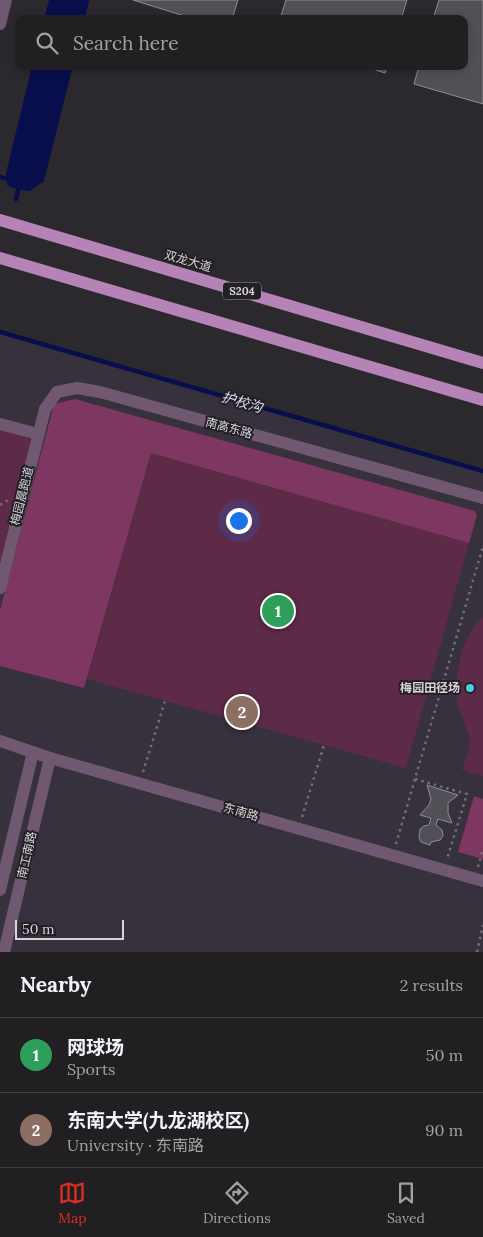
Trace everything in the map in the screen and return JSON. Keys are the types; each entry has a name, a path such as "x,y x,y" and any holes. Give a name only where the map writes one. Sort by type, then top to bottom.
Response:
{"main road":[{"name":"双龙大道","path":"0,220 483,363"},
{"path":"0,258 483,400"}],"street":[{"path":"0,24 6,0"},
{"name":"南高东路","path":"38,434 45,409 58,392 77,388 100,392 483,498"},
{"path":"0,424 38,434"},
{"name":"梅园晨跑道","path":"0,588 38,434"},
{"name":"东南路","path":"0,741 50,758 479,880"},
{"name":"南工南路","path":"0,890 3,862 34,752"},
{"name":"南工南路","path":"4,952 50,758"}],"path":[{"path":"393,855 483,546"},
{"path":"140,783 165,701"},
{"path":"299,828 324,745"},
{"path":"415,779 467,794 444,870"},
{"path":"479,880 483,849"},
{"path":"477,952 483,925"}],"shaded area":[{"path":"49,0 89,0 86,15 45,15"},
{"path":"31,70 72,70 44,181 30,191 16,189 7,185 6,173"},
{"path":"0,332 483,471 483,952 0,952"},
{"path":"75,399 475,511 477,515 469,543 151,453 84,688 0,666 0,610 54,404"},
{"path":"0,430 29,438 31,448 0,564"},
{"path":"151,453 469,543 406,768 87,679"},
{"name":"梅园田径场","path":"483,617 483,776 462,770 471,742 456,700 457,675 462,651 473,627"},
{"path":"474,796 483,799 483,859 458,852"}],"building":[{"path":"133,0 238,0 233,15 181,15"},
{"path":"286,0 407,0 402,15 281,15"},
{"path":"439,0 483,0 483,104 414,84 418,70 468,70 468,15 434,15"},
{"path":"427,785 458,795 448,803 448,813 452,823 438,819 436,825 442,830 443,836 440,840 431,842 430,845 421,842 419,838 420,829 429,825 431,818 420,815 429,805 431,799"}],"waterway":[{"path":"0,177 11,180"},
{"path":"16,199 19,186"},
{"name":"护校沟","path":"0,332 483,471"}],"place":[{"name":"网球场","path":"278,611"},
{"name":"梅园田径场","path":"470,688"},
{"name":"东南大学(九龙湖校区)","path":"242,712"}]}
